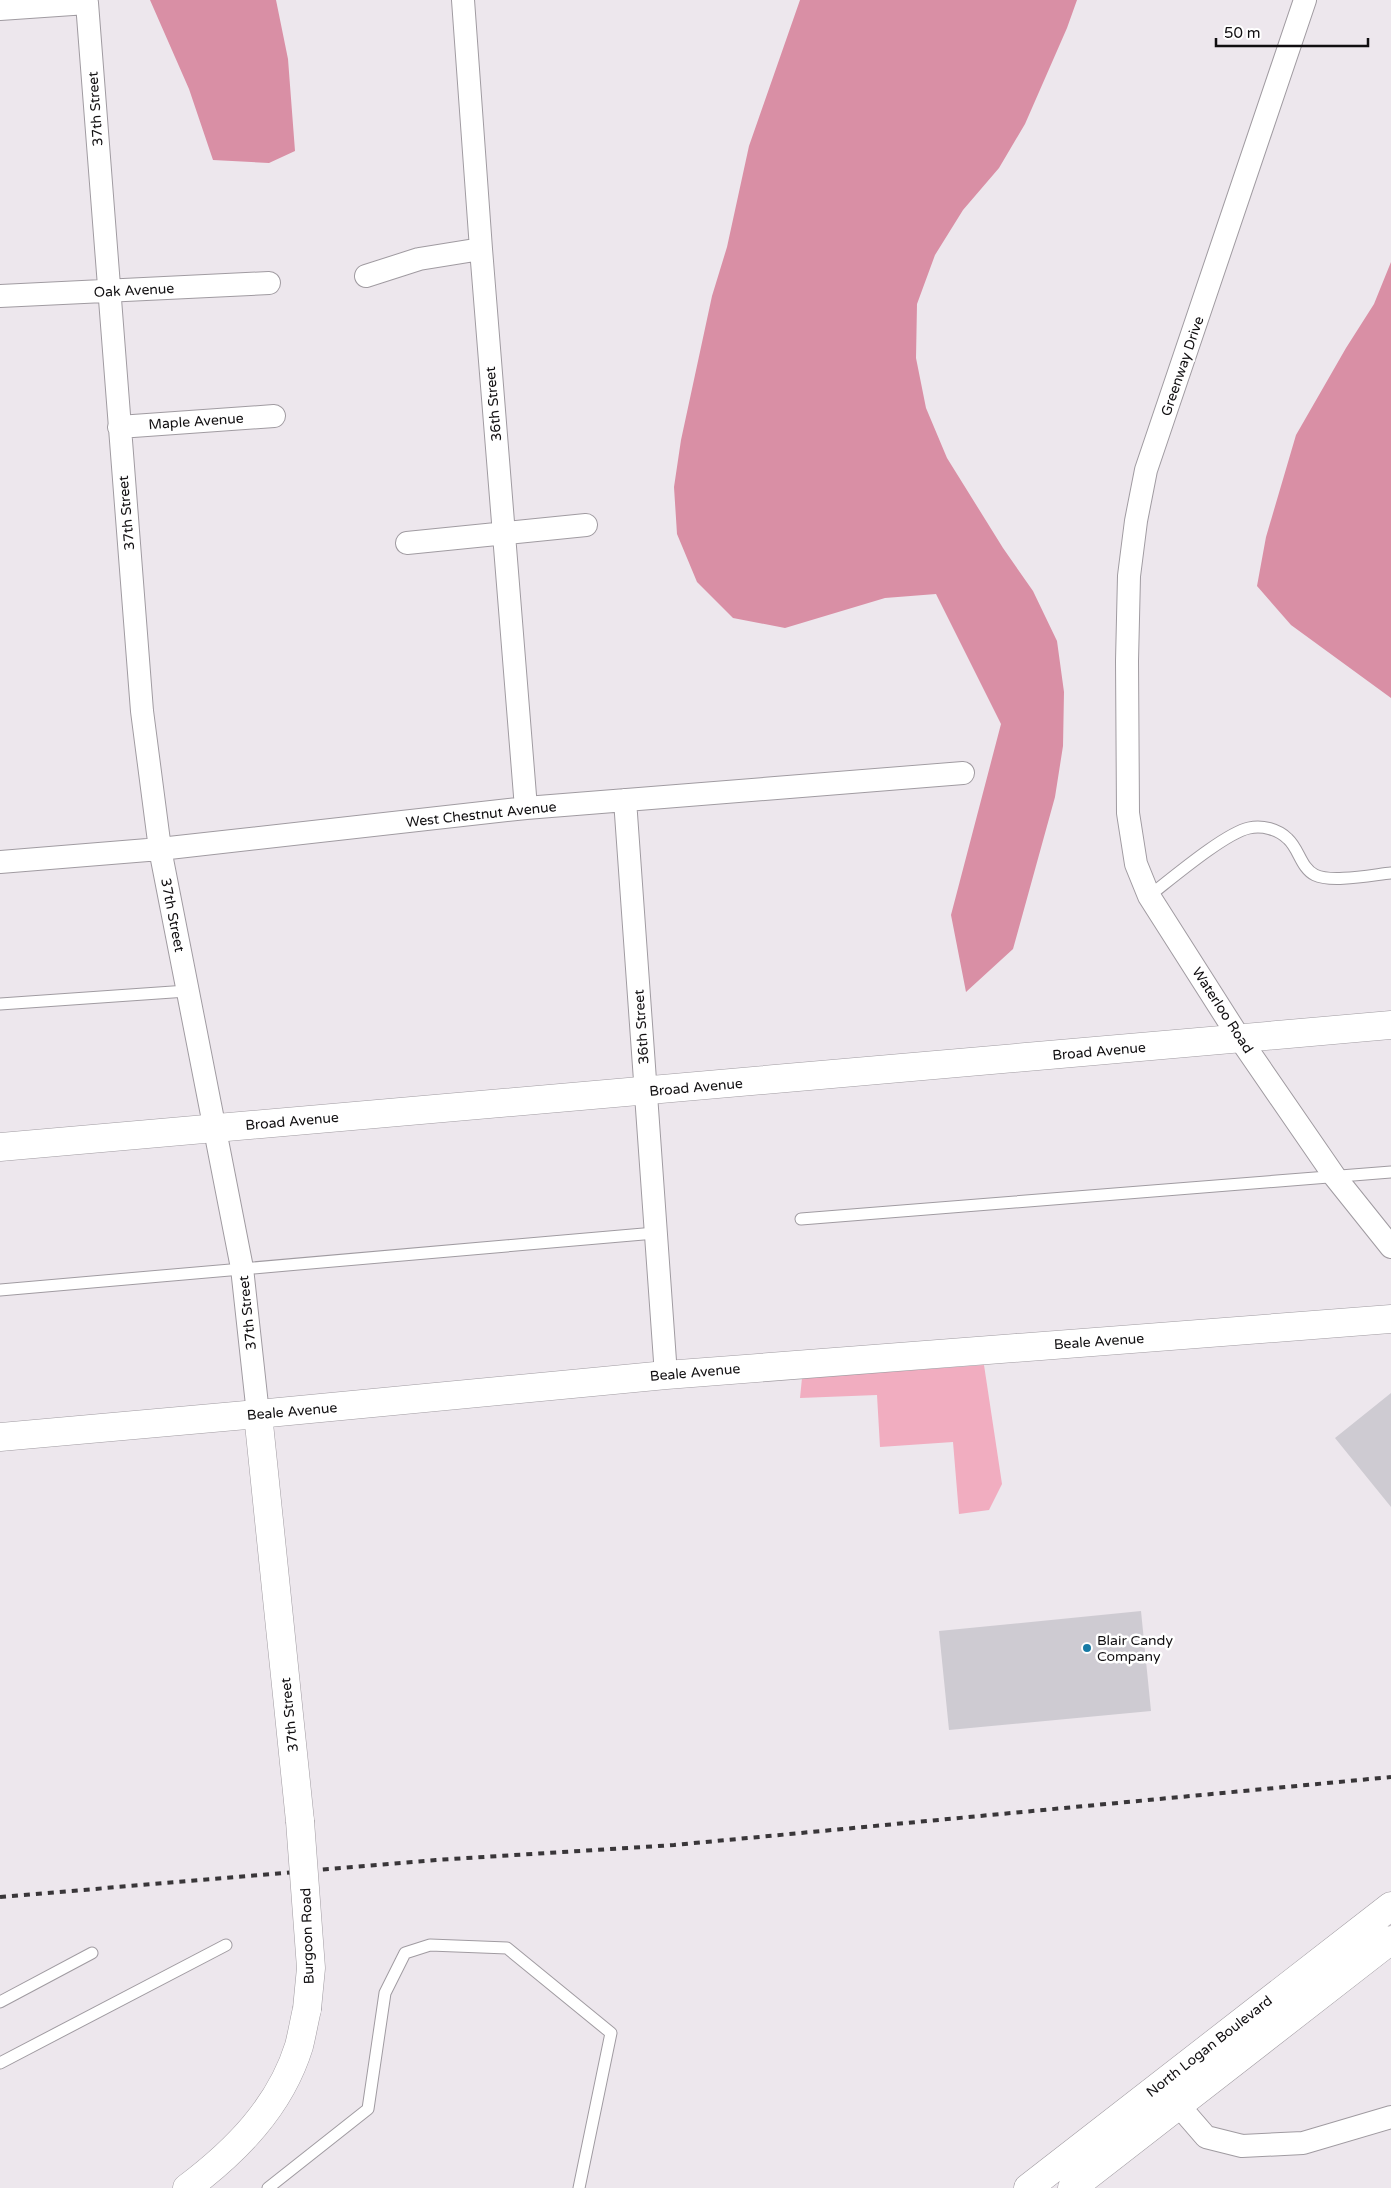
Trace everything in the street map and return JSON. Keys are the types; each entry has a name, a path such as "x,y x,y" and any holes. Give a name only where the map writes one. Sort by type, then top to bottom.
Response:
{"main road":[{"name":"Broad Avenue","path":"0,1147 1391,1025"},
{"name":"Beale Avenue","path":"0,1437 666,1374 1391,1318"},
{"name":"37th Street","path":"258,1414 300,1821"},
{"name":"Burgoon Road","path":"187,2188 218,2165 241,2142 269,2108 286,2079 298,2047 307,2009 311,1968 300,1821"},
{"name":"North Logan Boulevard","path":"1028,2188 1160,2083 1391,1906"},
{"name":"North Logan Boulevard","path":"1072,2188 1391,1940"}],"street":[{"name":"36th Street","path":"463,0 480,249 526,808"},
{"name":"Greenway Drive","path":"1127,745 1129,576 1136,521 1146,470 1305,0"},
{"name":"37th Street","path":"0,9 87,3 142,711 160,849 242,1268 258,1414"},
{"path":"366,276 419,259 480,249"},
{"name":"Oak Avenue","path":"0,296 269,283"},
{"name":"Maple Avenue","path":"119,427 274,416"},
{"path":"406,543 586,525"},
{"name":"Waterloo Road","path":"1127,745 1128,814 1136,864 1149,896 1240,1038 1335,1177 1391,1247"},
{"name":"West Chestnut Avenue","path":"0,862 160,849 526,808 963,773"},
{"name":"36th Street","path":"625,800 666,1374"},
{"path":"1160,2083 1177,2106 1206,2136 1242,2146 1303,2143 1391,2117"}],"lane":[{"path":"1149,896 1233,834 1249,828 1262,827 1276,830 1289,839 1307,867 1315,875 1330,878 1391,873"},
{"path":"0,1004 187,991"},
{"path":"801,1219 1391,1172"},
{"path":"0,1290 655,1233"},
{"path":"0,2063 226,1945"},
{"path":"268,2188 368,2109 385,1993 405,1953 430,1945 507,1948 611,2033 579,2188"},
{"path":"0,2002 92,1953"}],"shaded area":[{"path":"150,0 276,0 288,59 295,151 269,163 213,160 189,89"},
{"path":"800,0 1077,0 1067,28 1025,124 999,168 963,210 935,255 917,304 916,358 926,408 947,458 1003,548 1033,591 1057,641 1064,692 1063,746 1055,797 1013,949 966,992 951,915 1001,724 936,594 885,598 785,628 733,618 697,582 677,534 674,487 681,440 712,296 727,247 749,146"},
{"path":"1391,262 1391,698 1291,625 1257,586 1266,537 1296,435 1346,348 1374,304"},
{"path":"984,1365 1002,1484 989,1510 959,1514 953,1442 880,1447 877,1395 800,1398 802,1378"}],"building":[{"path":"1391,1393 1391,1507 1335,1438"},
{"path":"1141,1611 1151,1711 949,1730 939,1631"}],"railway":[{"path":"0,1897 436,1860 674,1845 1391,1777"}],"place":[{"name":"Blair Candy Company","path":"1087,1648"}]}
